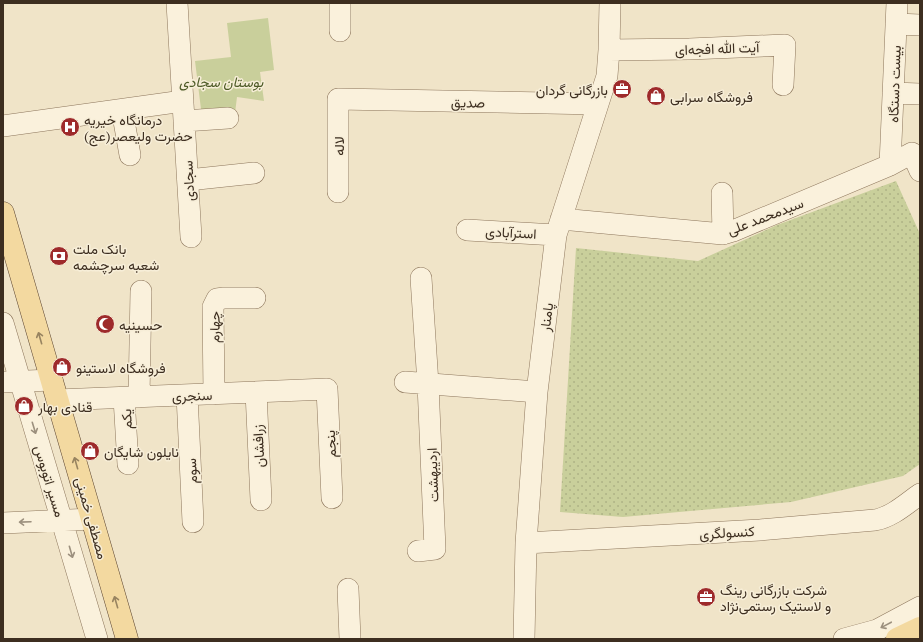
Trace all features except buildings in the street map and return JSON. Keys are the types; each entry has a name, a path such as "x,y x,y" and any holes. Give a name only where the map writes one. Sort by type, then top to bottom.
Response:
{"main road":[{"name":"مصطفی خمینی","path":"4,218 127,639"},
{"path":"898,639 920,628"}],"street":[{"name":"سجادی","path":"177,3 191,237"},
{"path":"340,3 340,31"},
{"name":"پامنار","path":"524,639 526,543 537,392 558,227 607,76 610,3"},
{"name":"بیست دستگاه","path":"890,165 897,3"},
{"path":"896,24 920,25"},
{"name":"آیت الله افجه‌ای","path":"609,50 689,49 785,45 783,85"},
{"path":"894,93 920,94"},
{"name":"صدیق","path":"338,99 598,104"},
{"name":"لاله","path":"338,99 338,192"},
{"path":"122,110 130,156"},
{"path":"3,126 122,110 183,111 228,118"},
{"name":"سیدمحمد علی","path":"558,227 723,234 890,165 917,162"},
{"path":"188,180 254,173"},
{"path":"722,193 723,234"},
{"name":"استرآبادی","path":"467,230 558,227"},
{"name":"اردیبهشت","path":"418,551 435,549 428,384 421,278"},
{"name":"یکم","path":"128,464 141,291"},
{"name":"چهارم","path":"214,394 213,307 217,299 255,298"},
{"name":"مسیر اتوبوس","path":"3,323 12,382 62,520 97,639"},
{"name":"سنجری","path":"12,382 54,390 132,397 327,389"},
{"path":"406,382 537,392"},
{"name":"پنجم","path":"327,389 332,498"},
{"name":"زرافشان","path":"256,392 261,500"},
{"name":"سوم","path":"187,395 193,522"},
{"name":"کنسولگری","path":"526,543 760,530 875,520 895,512 920,494"},
{"path":"3,523 92,519"},
{"path":"348,588 350,639"},
{"path":"844,639 877,630 920,607"}],"green space":[{"name":"بوستان سجادی","path":"268,18 274,70 260,72 264,101 237,97 235,113 202,117 195,61 231,57 227,23"},
{"path":"896,181 920,234 920,464 903,476 791,502 623,517 560,512 576,248 698,261 777,225"}],"place":[{"name":"بازرگانی گردان","path":"622,89"},
{"name":"فروشگاه سرابی","path":"656,96"},
{"name":"درمانگاه خیریه حضرت ولیعصر(عج)","path":"70,127"},
{"name":"بانک ملت شعبه سرچشمه","path":"59,256"},
{"name":"حسینیه","path":"105,324"},
{"name":"فروشگاه لاستینو","path":"62,367"},
{"name":"قنادی بهار","path":"24,406"},
{"name":"نايلون شايگان","path":"90,451"},
{"name":"شرکت بازرگانی رینگ و لاستیک رستمی‌نژاد","path":"706,597"}]}
